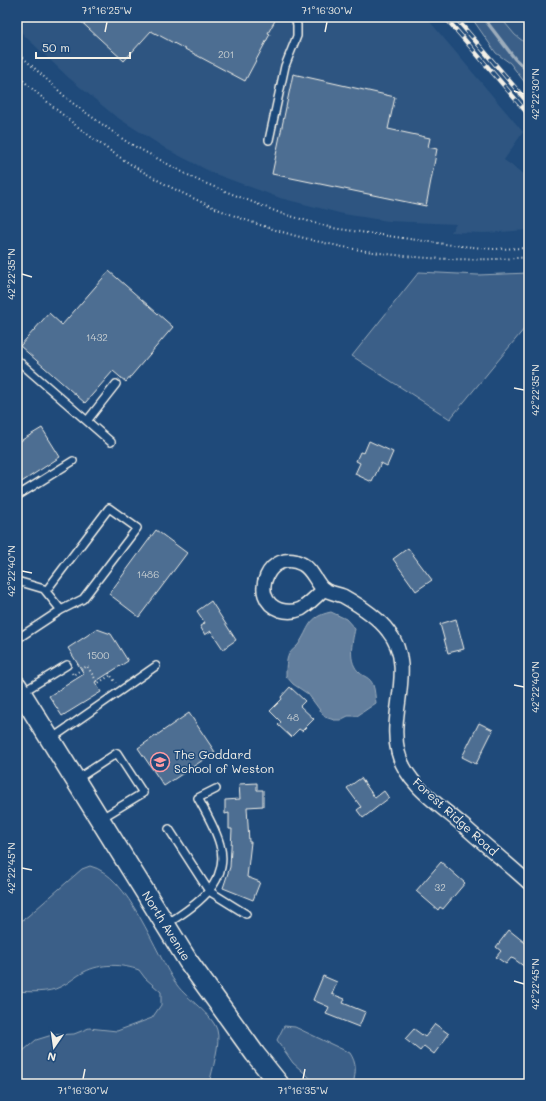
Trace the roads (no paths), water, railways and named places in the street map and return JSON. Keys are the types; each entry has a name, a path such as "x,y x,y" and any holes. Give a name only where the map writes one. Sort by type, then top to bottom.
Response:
{"main road":[{"name":"North Avenue","path":"18,690 165,925 255,1054 279,1084"}],"street":[{"name":"Forest Ridge Road","path":"324,589 300,609 284,611 269,603 264,593 264,581 272,566 283,561 295,561 309,570 324,589 344,597 372,615 385,627 397,645 401,664 396,744 400,760 409,775 431,798 529,883"}],"lane":[{"path":"270,140 285,66 297,36 295,17"},
{"path":"17,360 111,442"},
{"path":"87,421 116,384"},
{"path":"17,496 73,461"},
{"path":"17,639 61,610 83,598 137,528 109,508 46,591"},
{"path":"17,580 46,591 61,610"},
{"path":"18,690 67,665"},
{"path":"50,739 120,689 156,666"},
{"path":"75,780 117,753 143,793 99,819"},
{"path":"165,925 194,906 209,891 219,870 222,854 216,834 198,798 216,789"},
{"path":"169,829 209,891 246,914"}],"waterway":[{"path":"483,17 515,59 529,72"}],"railway":[{"path":"445,17 529,115"},
{"path":"455,17 529,104"}],"place":[{"name":"The Goddard School of Weston","path":"160,762"}]}
